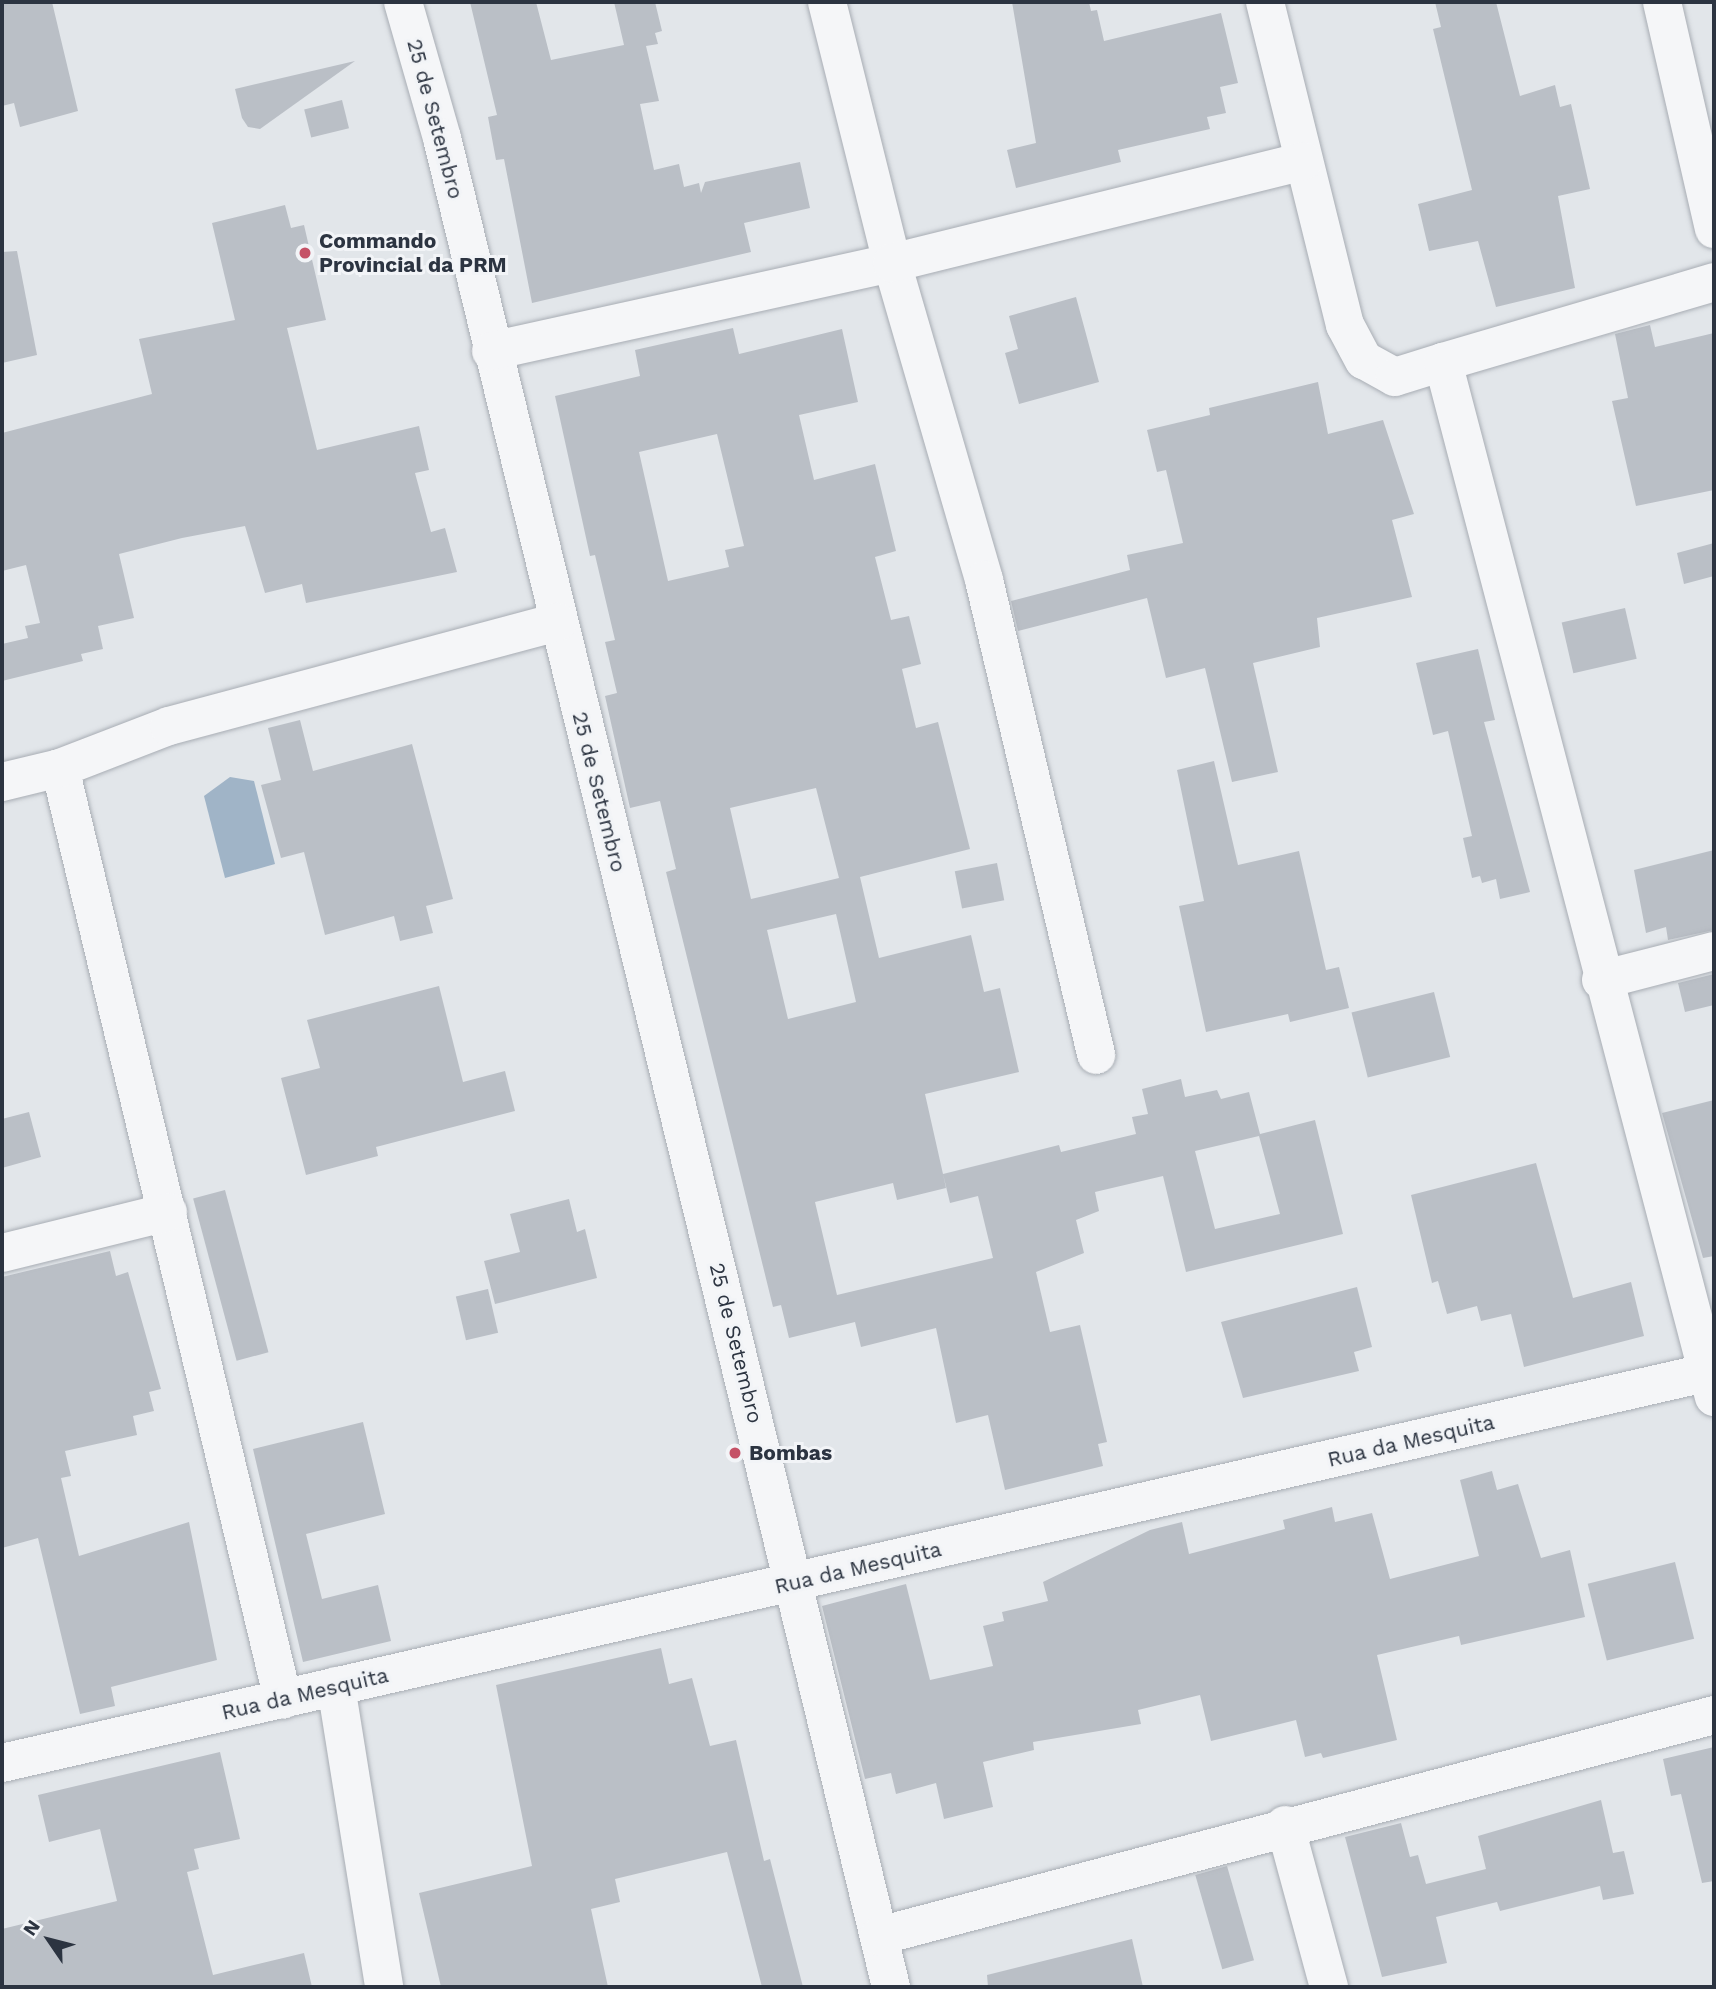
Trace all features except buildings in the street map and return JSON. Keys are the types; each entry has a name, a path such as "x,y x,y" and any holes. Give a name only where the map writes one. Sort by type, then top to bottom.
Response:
{"street":[{"name":"25 de Setembro","path":"403,2 442,138 491,351 795,1583 891,1987"},
{"path":"827,2 892,262 984,580 1096,1055"},
{"path":"1265,2 1345,325 1364,360 1395,377 1714,282"},
{"path":"1662,2 1714,229"},
{"path":"491,351 892,262 1304,161"},
{"path":"1443,362 1601,980 1712,1380"},
{"path":"2,782 60,768 169,726 557,622"},
{"path":"60,768 283,1700"},
{"path":"1601,980 1714,951"},
{"path":"2,1253 168,1212"},
{"name":"Rua da Mesquita","path":"2,1763 795,1583 1712,1380"},
{"path":"336,1686 384,1987"},
{"path":"879,1936 1285,1825 1714,1715"},
{"path":"1285,1825 1329,1987"}],"water":[{"path":"230,777 254,781 275,864 225,878 204,796"}],"place":[{"name":"Commando Provincial da PRM","path":"305,253"},
{"name":"Bombas","path":"735,1453"}]}
